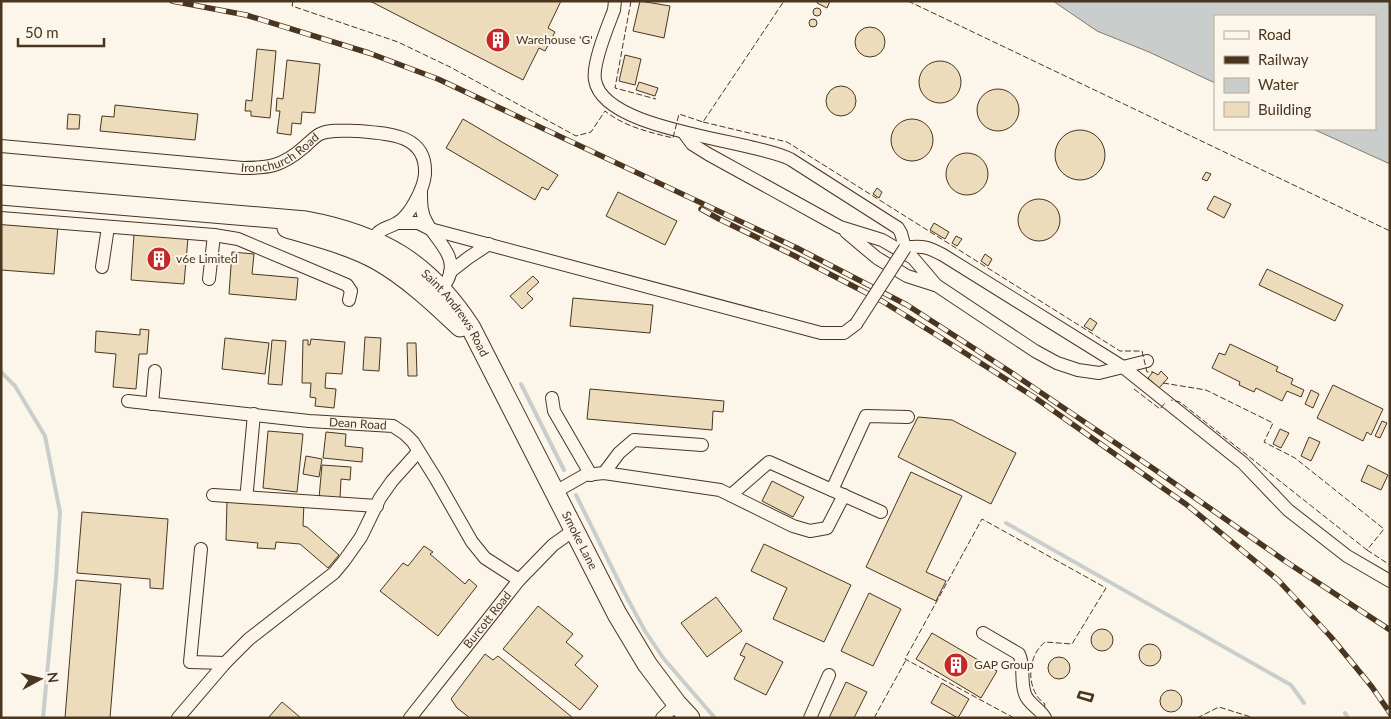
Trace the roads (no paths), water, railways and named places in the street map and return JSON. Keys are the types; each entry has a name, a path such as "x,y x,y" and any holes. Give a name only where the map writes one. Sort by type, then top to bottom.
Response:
{"highway":[{"name":"Saint Andrews Road","path":"1,195 243,215 306,221 333,226 374,240 406,259 426,274 432,292 483,355"},
{"name":"Saint Andrews Road","path":"243,215 340,244 377,260 432,292"},
{"name":"Smoke Lane","path":"483,355 505,393 617,614 647,664 690,718"}],"street":[{"path":"615,1 614,10 595,68 595,80 601,94 610,104 627,114 684,133 708,136 777,153 790,159 898,228 905,248"},
{"name":"Ironchurch Road","path":"1,146 262,168 283,163 320,134 329,131 401,136 419,150 425,174 421,190 410,209 398,223 383,228 374,240"},
{"path":"684,133 692,144 708,154 840,227 877,258 907,276 936,285"},
{"path":"421,190 422,212 430,229 447,252 450,272 447,281 432,292"},
{"path":"1,218 214,235 238,239 346,285 351,292 349,300"},
{"path":"398,223 418,224 430,229 821,333 844,333 856,324 905,248 919,245 931,248 1123,367 1243,463 1288,510 1347,556 1390,582"},
{"path":"102,268 108,227"},
{"path":"840,227 882,240 913,258 936,285 1035,351 1057,363 1078,370 1099,373 1146,361"},
{"path":"209,279 214,235"},
{"path":"374,240 373,249 377,260"},
{"path":"450,272 489,244"},
{"path":"152,404 156,371"},
{"path":"552,398 554,410 591,474"},
{"name":"Dean Road","path":"128,401 309,421 393,426 413,442 472,542 485,558 520,580"},
{"path":"247,490 254,414"},
{"path":"555,492 585,475 604,473 720,490 793,526 810,531 827,528 866,416 908,417"},
{"path":"604,473 619,453 634,440 702,445"},
{"path":"178,718 225,663 270,622 334,573 361,537 392,481 418,452"},
{"path":"731,496 769,462 881,512"},
{"path":"213,495 377,506"},
{"name":"Burcott Road","path":"410,718 520,580 553,545 574,530"},
{"path":"201,549 190,662 225,663"},
{"path":"982,633 1019,654 1025,694 1028,700 1040,710 1045,718"},
{"path":"810,718 828,674"},
{"path":"662,718 677,704"}],"water":[{"path":"1053,1 1390,1 1390,164 1315,130 1376,130 1376,15 1214,15 1214,83 1149,52 1097,31"}],"waterway":[{"path":"1,372 15,386 45,436 60,512 43,718"},
{"path":"521,384 564,470"},
{"path":"576,495 645,631 664,659 715,718"},
{"path":"1006,523 1291,685 1304,703"},
{"path":"1345,713 1348,718"}],"railway":[{"path":"172,1 246,15 369,53 438,79 797,248 907,305 1009,371 1285,561 1390,630"},
{"path":"701,209 882,301 1034,397 1187,505 1278,580 1331,637 1372,687 1390,713"}],"place":[{"name":"Warehouse 'G'","path":"498,40"},
{"name":"v6e Limited","path":"159,259"},
{"name":"GAP Group","path":"956,665"}]}
